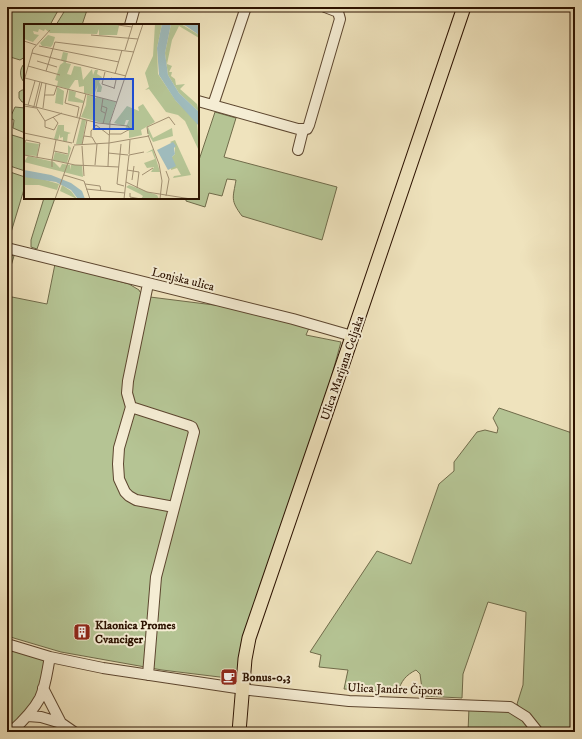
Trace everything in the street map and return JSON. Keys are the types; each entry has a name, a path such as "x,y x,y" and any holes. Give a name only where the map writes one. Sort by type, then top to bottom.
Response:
{"main road":[{"name":"Ulica Marijana Celjaka","path":"239,732 244,659 249,638 464,7"}],"street":[{"path":"130,24 135,7"},
{"path":"213,105 246,7"},
{"path":"199,101 303,130 307,129 340,19 338,12 326,7"},
{"path":"298,150 303,130"},
{"name":"Lonjska ulica","path":"7,248 293,319 352,336"},
{"path":"148,284 127,388 131,406 118,455 117,472 122,486 129,496 136,500 174,507"},
{"path":"131,406 190,426 194,429 194,435 156,577 148,675"},
{"name":"Ulica Jandre Čipora","path":"7,644 50,657 103,668 242,688 349,701 504,706 510,707 521,713 538,732"},
{"path":"11,732 28,716 39,699 50,657"},
{"path":"43,688 61,723"},
{"path":"28,716 42,717 61,723 74,732"}],"green space":[{"path":"7,7 60,7 51,24 24,24 24,58 20,60 7,56"},
{"path":"67,7 88,7 82,24 57,24"},
{"path":"24,64 24,82 20,73"},
{"path":"24,90 24,102 22,102 19,98 19,92"},
{"path":"15,107 24,108 24,133 13,128 14,120 10,118"},
{"path":"215,112 236,118 224,157 337,187 322,240 242,216 233,199 236,180 227,179 222,196 209,193 205,207 186,201 186,199 199,199 199,160"},
{"path":"7,134 24,139 24,171 7,165"},
{"path":"7,171 24,177 24,189 9,239 7,241"},
{"path":"44,199 55,199 37,249 31,247 31,240"},
{"path":"7,254 14,256 7,279"},
{"path":"55,264 129,284 150,297 222,306 309,328 306,335 341,342 325,400 240,655 236,679 162,670 61,652 7,636 7,296 47,304"},
{"path":"499,408 575,434 575,732 542,732 517,704 523,685 526,612 488,602 463,674 462,698 423,696 420,674 416,670 404,679 398,692 344,689 348,670 319,667 321,655 310,652 377,551 411,564 439,484 454,471 454,462 477,432 485,430 497,433 498,428 493,418"},
{"path":"7,648 43,658 45,662 44,675 40,690 28,709 7,731"},
{"path":"469,707 503,708 520,716 534,732 468,732"}],"place":[{"name":"Klaonica Promes Cvanciger","path":"82,632"},
{"name":"Bonus-0,3","path":"229,677"}]}
